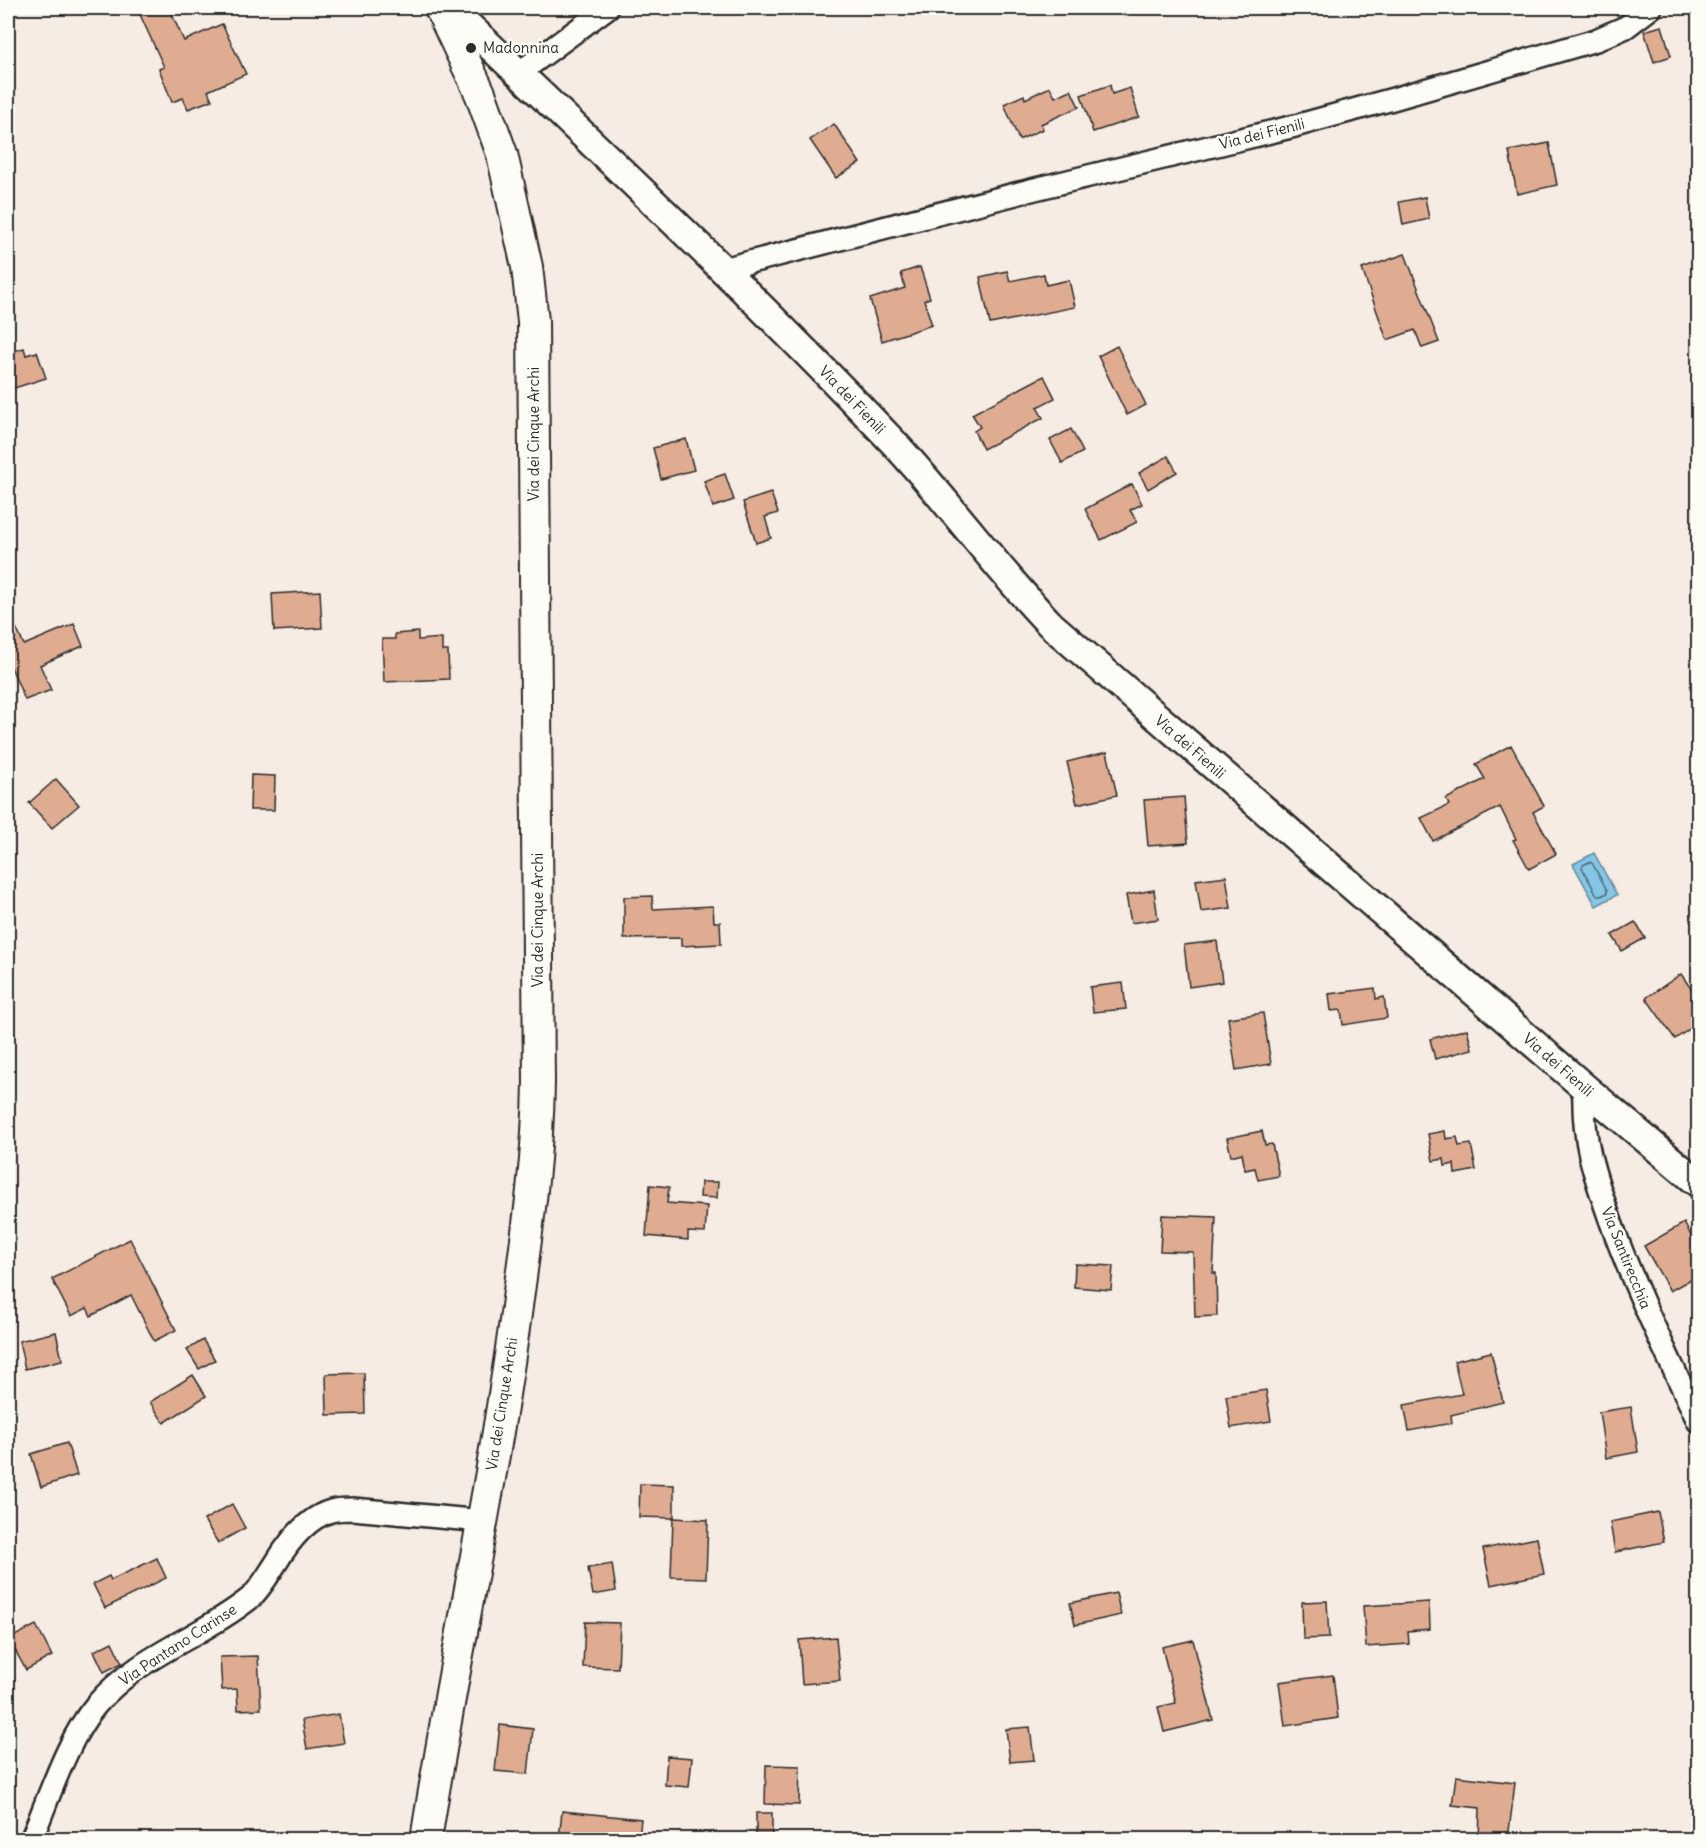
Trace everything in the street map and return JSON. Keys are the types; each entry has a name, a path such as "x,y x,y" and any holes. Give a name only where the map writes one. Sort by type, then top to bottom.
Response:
{"main road":[{"name":"Via dei Cinque Archi","path":"426,1839 508,1371 532,1193 538,1123 533,321 526,259 502,154 480,93 440,8"}],"street":[{"name":"Via dei Fienili","path":"450,8 723,269 906,457 1017,590 1051,625 1698,1183"},
{"path":"519,73 607,8"},
{"name":"Via dei Fienili","path":"723,269 1371,106 1596,40 1626,27 1651,8"},
{"name":"Via Santirecchia","path":"1584,1087 1585,1139 1595,1176 1632,1278 1698,1421"},
{"name":"Via Pantano Carinse","path":"31,1839 72,1743 96,1705 115,1685 137,1668 251,1598 288,1546 310,1522 333,1510 353,1509 483,1521"}],"water":[{"path":"1594,853 1617,895 1596,906 1573,864"}],"building":[{"path":"137,8 169,8 184,41 222,24 246,74 208,91 212,100 188,109 183,98 172,102 159,69 164,67"},
{"path":"1662,26 1671,56 1654,62 1644,31"},
{"path":"1110,85 1112,94 1130,88 1139,117 1093,132 1081,95"},
{"path":"1050,87 1055,97 1071,90 1079,107 1041,124 1043,129 1019,140 1004,104 1024,95 1025,99"},
{"path":"834,124 860,163 836,178 810,140"},
{"path":"1549,143 1557,185 1517,194 1509,151"},
{"path":"1425,197 1429,219 1403,225 1399,202"},
{"path":"1405,254 1439,342 1422,348 1415,330 1387,340 1362,269"},
{"path":"920,267 930,298 924,300 932,325 882,341 870,299 905,288 901,273"},
{"path":"1007,271 1010,281 1044,274 1046,285 1069,280 1075,307 990,324 980,277"},
{"path":"1117,346 1146,405 1127,415 1098,356"},
{"path":"24,348 26,355 37,352 46,378 8,390 8,353"},
{"path":"1044,376 1055,398 1037,407 1043,418 983,449 974,431 980,427 972,414"},
{"path":"1071,429 1083,452 1062,463 1050,440"},
{"path":"686,439 694,470 661,479 653,448"},
{"path":"1168,456 1177,472 1148,489 1139,473"},
{"path":"725,474 734,500 713,507 704,481"},
{"path":"1132,484 1142,504 1130,510 1137,522 1101,540 1085,509"},
{"path":"771,493 778,513 765,517 771,538 756,543 743,502"},
{"path":"320,591 322,628 274,631 272,594"},
{"path":"8,610 24,645 74,624 83,646 40,665 51,690 25,700 8,660"},
{"path":"418,632 418,640 442,638 442,651 448,651 449,679 384,682 382,639 395,639 395,634"},
{"path":"1511,745 1544,806 1533,812 1556,854 1529,869 1513,840 1516,839 1500,807 1433,841 1421,818 1449,805 1446,799 1485,779 1476,764"},
{"path":"1107,752 1117,795 1077,804 1067,762"},
{"path":"251,775 275,776 274,810 250,810"},
{"path":"56,779 79,805 52,828 29,803"},
{"path":"1184,797 1188,843 1148,846 1144,800"},
{"path":"1226,876 1231,908 1201,912 1196,880"},
{"path":"1154,890 1158,919 1131,923 1126,895"},
{"path":"652,896 653,909 713,906 714,922 720,922 721,944 681,946 681,938 624,939 624,897"},
{"path":"1635,922 1645,938 1622,951 1612,935"},
{"path":"1217,941 1222,982 1189,987 1184,945"},
{"path":"1681,974 1698,999 1698,1023 1675,1039 1646,998"},
{"path":"1123,983 1126,1009 1093,1012 1090,987"},
{"path":"1375,988 1376,999 1384,997 1387,1018 1343,1025 1341,1010 1331,1011 1329,994"},
{"path":"1263,1013 1271,1064 1236,1070 1228,1018"},
{"path":"1467,1029 1472,1049 1435,1059 1430,1039"},
{"path":"1262,1131 1265,1145 1272,1144 1279,1176 1258,1180 1255,1168 1245,1170 1242,1153 1231,1156 1227,1138"},
{"path":"1445,1131 1446,1139 1457,1137 1459,1146 1471,1144 1476,1170 1455,1174 1454,1164 1445,1166 1444,1159 1433,1161 1428,1134"},
{"path":"701,1182 718,1182 717,1198 700,1197"},
{"path":"650,1185 669,1187 667,1203 707,1206 705,1233 688,1232 688,1240 646,1236"},
{"path":"1162,1215 1216,1217 1213,1273 1216,1273 1217,1316 1195,1317 1193,1252 1160,1251"},
{"path":"1684,1223 1698,1248 1698,1275 1670,1291 1644,1246"},
{"path":"130,1239 176,1330 154,1341 131,1295 91,1316 87,1308 71,1316 52,1279"},
{"path":"1075,1264 1113,1266 1111,1290 1074,1287"},
{"path":"56,1332 62,1360 25,1369 19,1341"},
{"path":"203,1340 215,1360 199,1369 187,1350"},
{"path":"1491,1352 1503,1402 1451,1415 1452,1423 1409,1431 1404,1405 1462,1394 1454,1361"},
{"path":"364,1373 365,1414 327,1415 326,1374"},
{"path":"193,1375 206,1396 164,1423 150,1402"},
{"path":"1266,1390 1271,1421 1231,1428 1226,1396"},
{"path":"1631,1407 1638,1452 1606,1458 1599,1412"},
{"path":"67,1443 77,1475 41,1487 31,1454"},
{"path":"640,1484 674,1485 674,1518 639,1517"},
{"path":"232,1504 245,1528 218,1543 204,1520"},
{"path":"1658,1512 1664,1542 1615,1552 1610,1522"},
{"path":"673,1518 708,1520 706,1578 671,1577"},
{"path":"1537,1538 1544,1574 1491,1585 1483,1549"},
{"path":"157,1558 166,1578 105,1608 93,1584 109,1576 111,1580"},
{"path":"612,1564 616,1591 593,1595 588,1568"},
{"path":"1116,1593 1121,1615 1075,1625 1070,1603"},
{"path":"1327,1601 1329,1638 1303,1639 1302,1602"},
{"path":"1429,1602 1430,1629 1408,1631 1409,1644 1366,1647 1363,1606"},
{"path":"585,1622 620,1623 618,1668 583,1667"},
{"path":"36,1625 52,1656 26,1670 9,1639"},
{"path":"836,1637 840,1681 802,1684 799,1640"},
{"path":"1193,1640 1213,1720 1164,1732 1158,1707 1176,1703 1162,1647"},
{"path":"112,1642 122,1663 104,1672 94,1651"},
{"path":"258,1656 261,1709 238,1710 237,1689 222,1690 220,1657"},
{"path":"1333,1675 1338,1718 1285,1726 1279,1682"},
{"path":"339,1714 344,1743 307,1749 302,1720"},
{"path":"500,1725 533,1729 528,1774 495,1771"},
{"path":"1030,1727 1034,1760 1010,1762 1006,1729"},
{"path":"667,1756 692,1758 689,1787 665,1785"},
{"path":"766,1765 800,1766 799,1805 765,1804"},
{"path":"1456,1776 1515,1783 1508,1839 1479,1839 1480,1808 1452,1805"},
{"path":"562,1811 641,1819 639,1837 600,1833 599,1839 559,1839"},
{"path":"756,1813 772,1813 772,1835 756,1835"}],"place":[{"name":"Madonnina","path":"471,48"}]}
